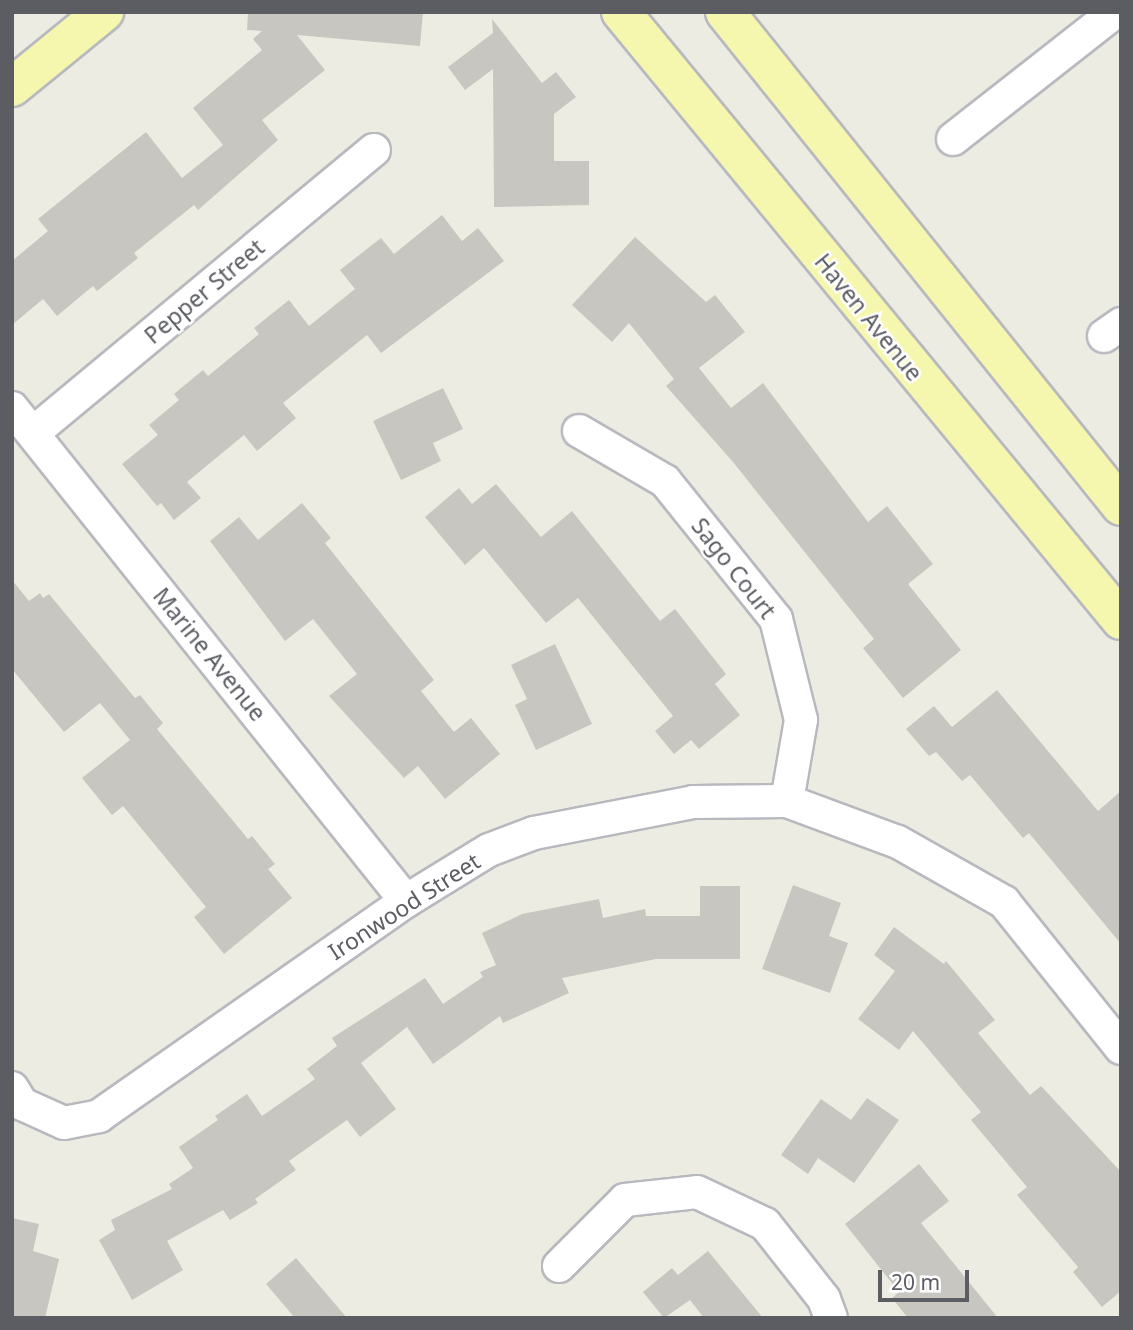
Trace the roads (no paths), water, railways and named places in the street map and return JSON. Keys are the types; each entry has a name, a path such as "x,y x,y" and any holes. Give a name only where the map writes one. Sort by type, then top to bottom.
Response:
{"main road":[{"path":"12,87 104,12"},
{"name":"Haven Avenue","path":"621,12 1121,620"},
{"path":"725,12 1121,506"}],"street":[{"path":"953,139 1119,12"},
{"name":"Pepper Street","path":"33,433 374,150"},
{"name":"Marine Avenue","path":"12,408 407,901"},
{"name":"Sago Court","path":"579,431 665,481 776,620 801,720 787,801"},
{"path":"787,801 898,842 1004,902 1121,1048"},
{"name":"Ironwood Street","path":"12,1088 22,1104 64,1123 99,1116 407,901 489,850 534,833 693,802 787,801"},
{"path":"559,1266 625,1200 697,1192 765,1224 824,1299 831,1318"}]}
